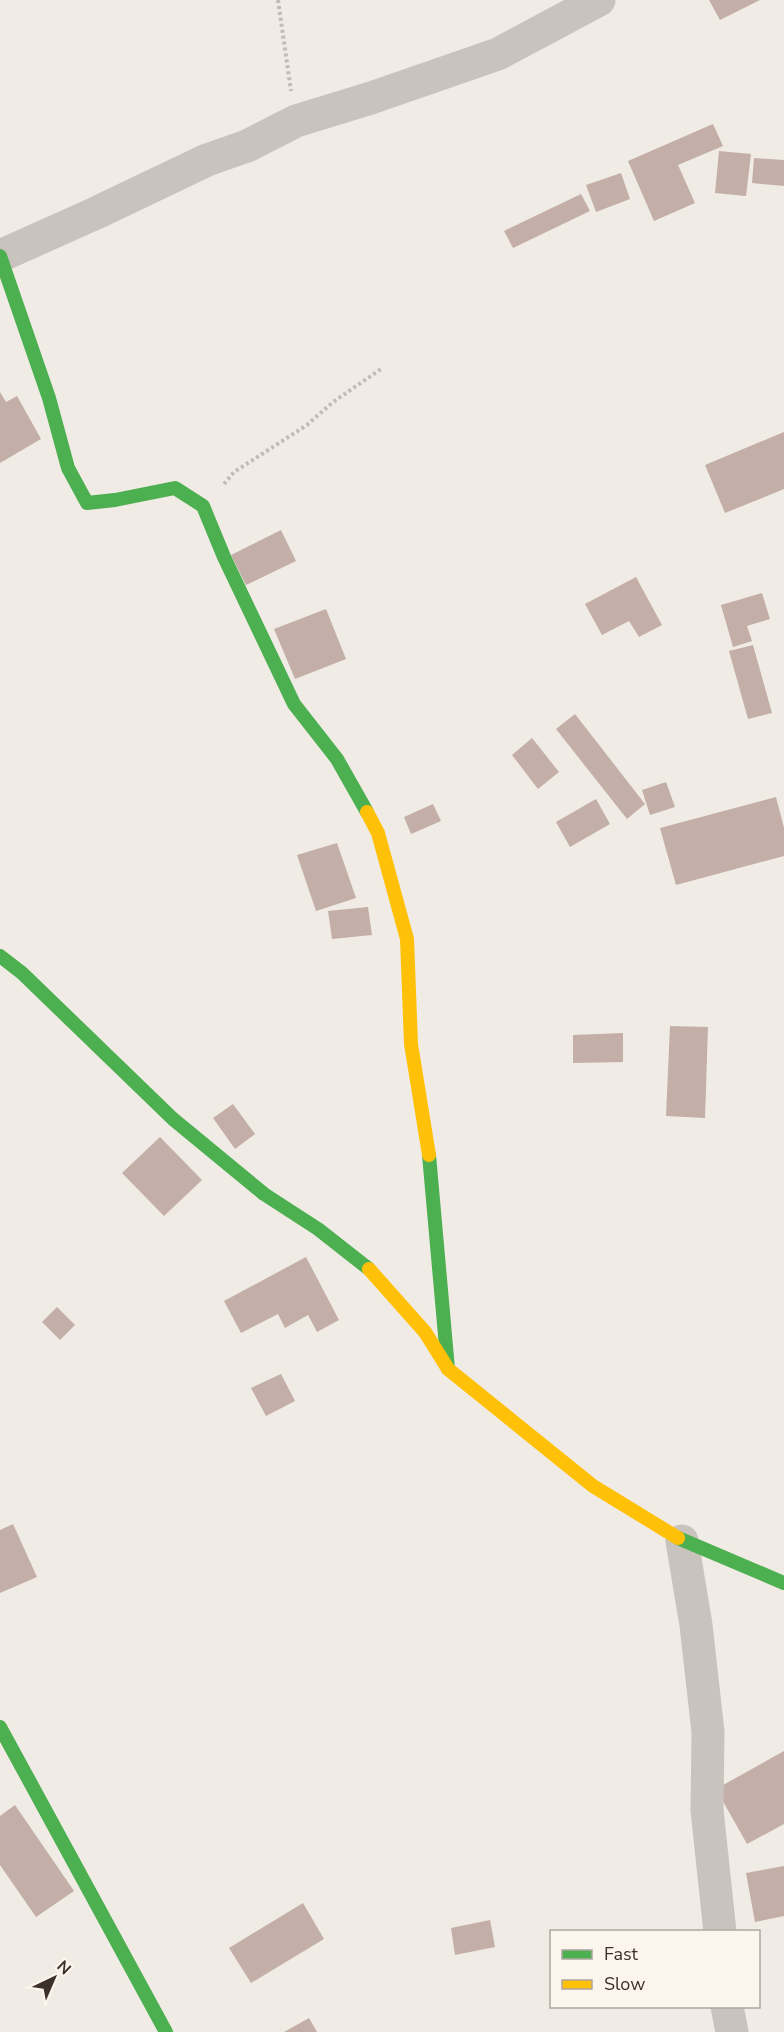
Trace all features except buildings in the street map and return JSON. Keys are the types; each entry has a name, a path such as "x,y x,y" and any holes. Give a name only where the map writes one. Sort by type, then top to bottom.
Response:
{"street":[{"path":"448,1369 430,1158 411,1044 407,939 378,833 338,759 294,704 224,557 203,506 176,489 87,503 68,468 49,398 0,256 207,160 247,147 296,121 498,54 599,0"},
{"path":"0,956 22,973 173,1119 264,1194 318,1229 368,1268 425,1332 448,1369 593,1486 682,1541 784,1583"},
{"path":"682,1541 696,1625 708,1732 706,1810 720,1930"},
{"path":"0,1727 166,2032"},
{"path":"727,2008 732,2032"}],"path":[{"path":"278,0 296,121"},
{"path":"203,506 234,472 307,425 333,402 381,369"}],"traffic: fast":[{"path":"0,256 49,398 68,468 87,503 175,488 203,506 224,557 294,704 337,759 367,812"},
{"path":"0,956 22,973 173,1119 264,1194 318,1229 369,1269"},
{"path":"429,1155 448,1369"},
{"path":"678,1538 784,1583"},
{"path":"0,1727 166,2032"}],"traffic: slow":[{"path":"367,812 378,833 407,939 411,1044 429,1155"},
{"path":"369,1269 425,1332 448,1369 593,1486 678,1538"}]}
